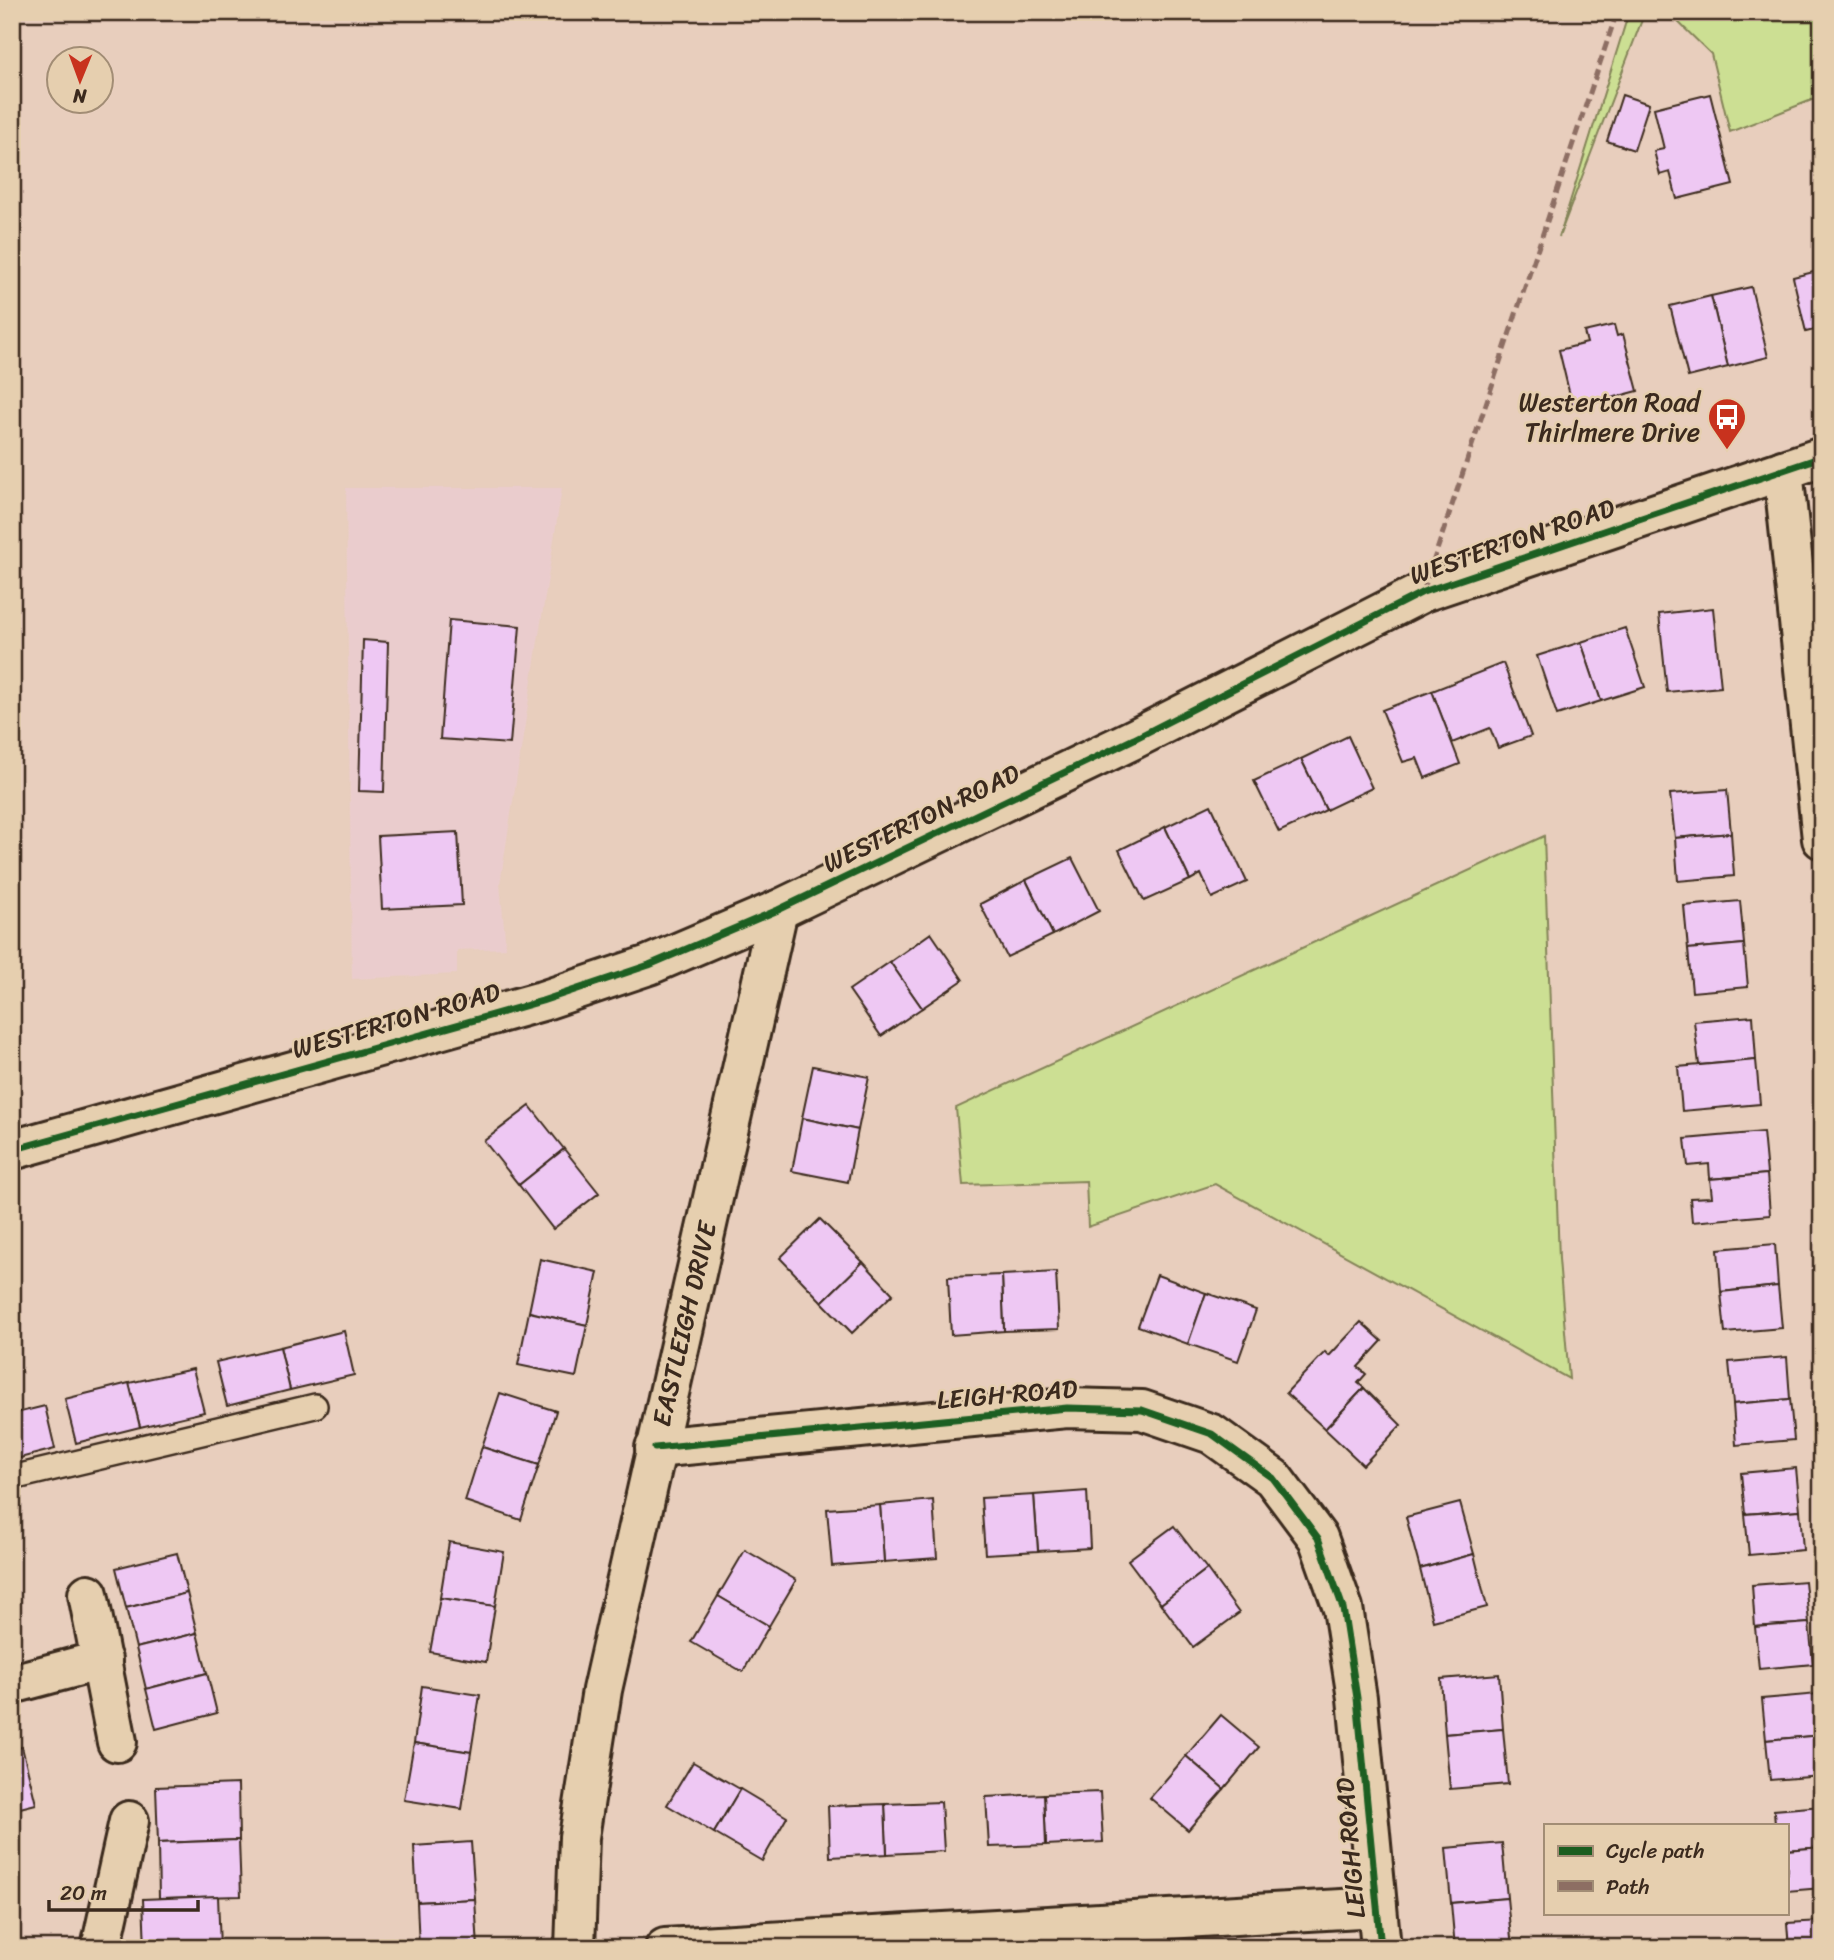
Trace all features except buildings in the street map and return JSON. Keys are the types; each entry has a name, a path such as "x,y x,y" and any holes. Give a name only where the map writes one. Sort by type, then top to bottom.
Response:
{"street":[{"name":"WESTERTON ROAD","path":"12,1150 542,1001 649,965 778,910 1134,738 1423,592 1822,457"},
{"path":"1783,470 1822,839"},
{"name":"EASTLEIGH DRIVE","path":"575,1948 579,1837 601,1690 778,910"},
{"name":"LEIGH ROAD","path":"655,1448 1067,1408 1142,1410 1212,1434 1273,1478 1296,1508 1318,1538 1343,1608 1357,1698 1381,1948"},
{"path":"88,1594 117,1742"},
{"path":"12,1684 102,1660"},
{"path":"101,1948 129,1821"},
{"path":"665,1948 1377,1907"}],"lane":[{"path":"12,1478 315,1406"}],"shaded area":[{"path":"346,488 562,488 500,884 506,948 457,950 457,974 352,979"}],"green space":[{"path":"1629,12 1645,12 1559,237"},
{"path":"1668,12 1822,12 1822,96 1730,132 1711,54"},
{"path":"1544,836 1559,1259 1569,1379 1215,1184 1088,1227 1086,1181 963,1185 956,1108"}],"marked path":[{"path":"1423,592 1617,12"}],"cycle path":[{"path":"12,1150 542,1001 649,965 778,910 1134,739 1423,592 1822,457"},
{"path":"655,1448 1067,1408 1142,1410 1212,1434 1273,1478 1318,1538 1343,1608 1357,1698 1381,1948"}],"place":[{"name":"Westerton Road Thirlmere Drive","path":"1727,451"}]}
